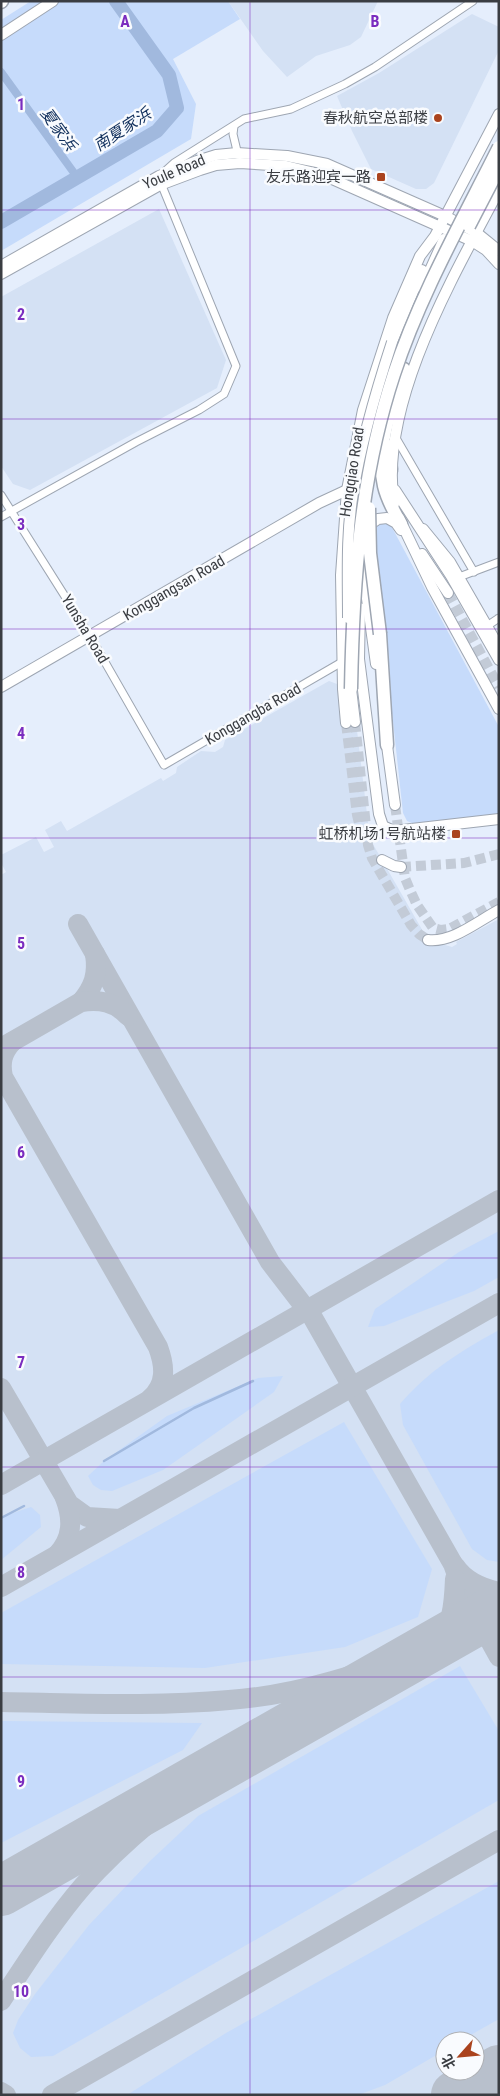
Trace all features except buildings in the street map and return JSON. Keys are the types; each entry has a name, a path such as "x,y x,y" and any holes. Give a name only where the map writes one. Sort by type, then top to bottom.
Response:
{"highway":[{"path":"351,689 352,630 360,529 377,433 394,374 417,315 499,147"},
{"path":"401,524 389,500 382,477 381,462 391,407 404,369 431,303 499,168"},
{"path":"391,407 388,451 392,475"},
{"path":"377,433 369,503 369,530 380,634 387,746"}],"main road":[{"path":"1,35 53,1"},
{"name":"Hongqiao Road","path":"440,238 420,256 393,318 362,410 347,490 341,575 342,662 350,722 348,576 352,494 371,411 392,342 440,238 443,221 499,114"},
{"name":"Youle Road","path":"1,266 160,181 238,158 286,166 323,175 443,221 474,237"},
{"name":"Youle Road","path":"1,274 160,181"},
{"path":"499,190 474,237 423,344 395,433 392,475 394,505 401,524 499,709"},
{"path":"474,237 499,251"},
{"path":"474,237 499,264"},
{"path":"440,238 385,384 363,478 361,497 359,659 379,814 383,826 387,830 394,831 499,819"},
{"path":"392,475 399,498 451,576 499,660"},
{"name":"Konggangsan Road","path":"1,688 319,503 347,490"},
{"path":"395,805 360,544 365,528 371,523 387,518 396,523 409,541"},
{"path":"401,524 448,593 412,518"},
{"path":"412,518 432,537 450,562 499,647"},
{"path":"342,662 359,700 369,736"},
{"path":"489,690 499,699"},
{"path":"382,860 401,867"},
{"path":"428,940 437,941 447,938 499,910"}],"street":[{"path":"1,517 136,442 199,410 224,394 236,366 160,181 174,163 250,116 291,109 346,84 375,68 474,1"},
{"path":"234,126 233,134 238,158"},
{"path":"395,433 398,443 474,572"},
{"name":"Yunsha Road","path":"1,495 90,636 164,765"},
{"path":"459,577 499,562"},
{"path":"487,626 499,618"},
{"name":"Konggangba Road","path":"164,765 342,662"}],"shaded area":[{"path":"31,1 228,1 240,19 173,59 196,104 191,139 1,251 1,20"},
{"path":"228,1 378,1 361,37 350,45 316,56 287,77 263,51"},
{"path":"472,14 499,27 499,50 434,183 426,189 416,189 371,169 337,96 379,73"},
{"path":"159,209 226,360 217,388 30,490 13,484 1,466 1,297"},
{"path":"388,520 499,727 499,817 414,824 407,821 403,813 372,529"},
{"path":"329,681 337,684 356,722 370,839 428,940 452,947 457,944 456,942 499,919 499,2095 1,2095 1,875 6,872 1,863 1,855 36,837 44,852 54,847 45,830 61,821 67,831 161,778 163,781 176,773 177,767 201,751 215,752 223,747 225,740"},
{"path":"499,1231 499,1277 474,1291 384,1326 368,1327 375,1309 459,1252"},
{"path":"499,1330 499,1562 487,1560 472,1549 403,1425 400,1404 422,1381 446,1362"},
{"path":"283,1376 274,1392 163,1470 112,1491 101,1490 93,1485 88,1476 104,1461 167,1416 258,1378"},
{"path":"344,1422 432,1569 418,1617 345,1647 205,1668 1,1664 1,1613"},
{"path":"31,1507 40,1515 41,1527 1,1560 1,1517"},
{"path":"460,1666 499,1731 499,1800 53,2056 31,2057 20,2048 13,2033 18,2020 35,1994 89,1925 150,1861 198,1816"},
{"path":"1,1721 202,1723 183,1750 1,1843"},
{"path":"499,1881 499,2019 478,2031 435,2031 435,2056 385,2085 358,2095 127,2095 226,2033"}],"waterway":[{"name":"南夏家浜","path":"1,222 157,131 177,108 169,75 116,1"},
{"name":"夏家浜","path":"1,72 77,177"},
{"path":"104,1461 194,1408 253,1381"},
{"path":"1,1518 24,1506"}],"taxiway":[{"path":"78,924 270,1262 313,1318 453,1564 463,1592 499,1657"},
{"path":"81,1002 94,980 96,968 95,954"},
{"path":"1,1048 81,1002 101,1001 118,1007 128,1016"},
{"path":"12,1042 3,1058 3,1077 158,1347 163,1375 156,1393 150,1399"},
{"path":"1,1485 499,1200"},
{"path":"1,1587 499,1303"},
{"path":"1,1388 69,1504 87,1517 120,1519"},
{"path":"57,1555 66,1542 70,1528 68,1506 65,1498"},
{"path":"455,1566 474,1583 499,1592"},
{"path":"1,1702 115,1704 200,1702 282,1693 333,1681 433,1646 445,1631 451,1615 455,1579"},
{"path":"1,2001 40,1942 83,1886 99,1869 151,1821 225,1764"},
{"path":"52,2095 499,1840"},
{"path":"1,1889 29,1876"},
{"path":"1,2092 6,2095"}],"runway":[{"path":"1,1891 499,1608"},
{"path":"456,2095 499,2070"}],"tunnel":[{"path":"448,593 499,687"},
{"path":"355,722 368,845 372,858 411,925 428,940"},
{"path":"346,723 357,815 362,835"},
{"path":"395,805 405,878 417,905 433,928 449,929 499,902"},
{"path":"401,867 464,863 499,854"}],"place":[{"name":"春秋航空总部楼","path":"438,118"},
{"name":"友乐路迎宾一路","path":"381,177"},
{"name":"虹桥机场1号航站楼","path":"456,834"}]}
